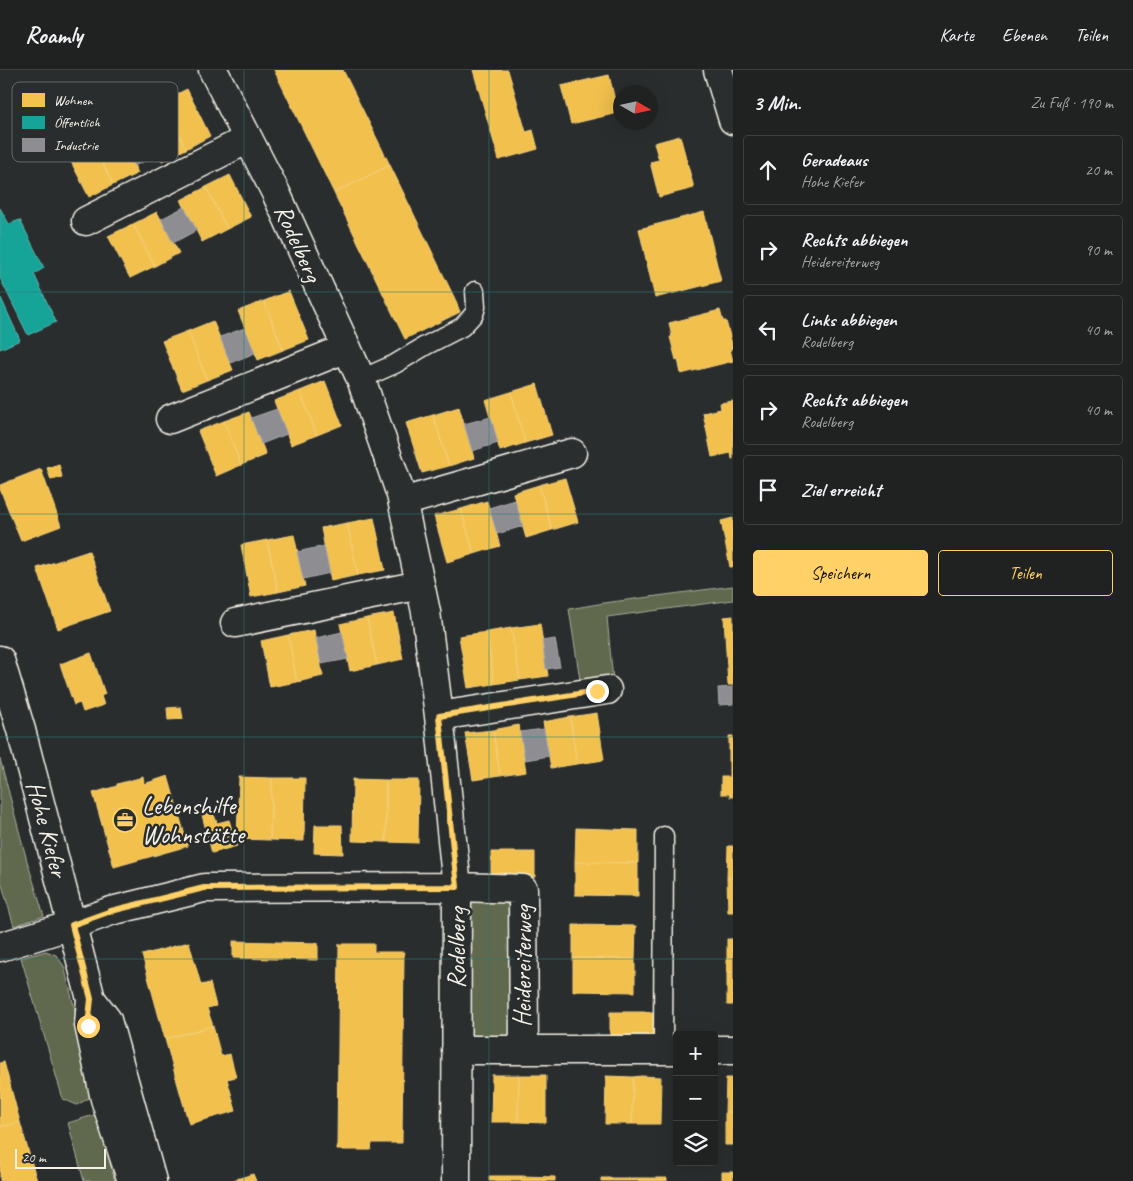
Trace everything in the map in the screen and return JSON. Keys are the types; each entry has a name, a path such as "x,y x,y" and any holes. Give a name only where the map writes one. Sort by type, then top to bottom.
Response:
{"street":[{"name":"Rodelberg","path":"213,70 276,193 361,379 401,495 426,612 457,887 456,1181"},
{"path":"718,70 733,120"},
{"path":"86,221 248,139"},
{"path":"170,419 347,348"},
{"path":"402,502 572,454"},
{"path":"235,623 420,585"},
{"name":"Hohe Kiefer","path":"0,660 21,730 91,999 88,1026 106,1099 132,1181"},
{"path":"439,716 607,690"},
{"name":"Heidereiterweg","path":"0,947 111,911 204,888 523,888 524,1050"},
{"name":"Hohe Kiefer","path":"91,999 107,1020 152,1181"},
{"name":"Heidereiterweg","path":"456,1050 670,1050"},
{"path":"718,1050 733,1050"}],"lane":[{"path":"361,379 395,364 462,327 474,314 476,307 475,291"},
{"name":"Heidereiterweg","path":"664,836 670,1050"}],"green space":[{"path":"733,586 733,600 607,617 613,681 581,686 569,609"},
{"path":"0,759 27,861 44,916 14,926 0,878"},
{"path":"479,900 500,901 508,905 512,912 510,1033 505,1039 467,1036 467,912 471,904"},
{"path":"46,951 56,955 64,966 96,1094 77,1105 63,1099 21,958"},
{"path":"97,1114 115,1181 84,1181 68,1123"}],"building: Wohnen":[{"path":"274,70 343,70 390,165 334,193"},
{"path":"473,70 508,70 526,132 533,130 538,149 499,160"},
{"path":"609,75 613,92 613,114 571,124 561,86"},
{"path":"187,89 210,136 186,149 178,132 178,94"},
{"path":"178,132 186,149 178,153"},
{"path":"680,136 694,188 659,197 650,162 659,160 654,143"},
{"path":"71,162 102,162 113,185 89,197"},
{"path":"102,162 132,162 138,173 113,185"},
{"path":"390,165 460,312 405,339 334,193"},
{"path":"230,175 251,217 227,229 206,187"},
{"path":"206,187 227,229 202,242 181,200"},
{"path":"157,212 179,253 155,266 133,224"},
{"path":"704,212 721,281 655,298 639,229"},
{"path":"133,224 155,266 130,278 108,236"},
{"path":"289,291 309,340 283,350 264,301"},
{"path":"264,301 283,350 258,360 238,311"},
{"path":"720,310 723,321 726,321 733,348 730,349 733,361 681,374 670,337 672,337 669,323"},
{"path":"213,321 233,370 207,380 188,331"},
{"path":"188,331 207,380 182,390 162,341"},
{"path":"325,381 342,425 317,435 300,391"},
{"path":"537,384 552,435 525,443 511,392"},
{"path":"300,391 317,435 291,445 274,401"},
{"path":"511,392 525,443 500,451 485,400"},
{"path":"733,401 733,459 731,453 712,457 703,413 721,409 720,403"},
{"path":"459,407 474,458 449,466 433,415"},
{"path":"249,412 266,455 241,465 224,421"},
{"path":"433,415 449,466 422,473 406,423"},
{"path":"224,421 241,465 216,476 198,431"},
{"path":"59,464 62,477 51,480 47,468"},
{"path":"41,469 61,526 21,541 0,485"},
{"path":"565,478 578,522 552,530 539,485"},
{"path":"539,485 552,530 526,538 513,493"},
{"path":"487,501 500,546 474,554 461,509"},
{"path":"461,509 474,554 447,562 434,516"},
{"path":"374,518 385,570 358,575 347,523"},
{"path":"733,518 733,567 730,567 721,521"},
{"path":"347,523 358,575 331,581 321,528"},
{"path":"294,535 305,586 278,592 267,540"},
{"path":"267,540 278,592 251,597 241,545"},
{"path":"89,551 110,611 58,629 37,568"},
{"path":"394,613 403,659 377,665 367,618"},
{"path":"733,616 733,685 728,685 724,617"},
{"path":"367,618 377,665 350,671 340,624"},
{"path":"540,624 548,676 520,680 511,628"},
{"path":"511,628 520,680 494,684 487,632"},
{"path":"314,630 323,676 297,682 288,635"},
{"path":"487,632 494,684 468,688 459,636"},
{"path":"288,635 297,682 270,687 261,641"},
{"path":"91,653 105,694 101,696 104,705 83,712 80,703 74,705 60,664"},
{"path":"181,707 183,719 168,720 167,708"},
{"path":"597,713 604,760 577,764 570,717"},
{"path":"570,717 577,764 551,768 543,722"},
{"path":"519,725 526,772 500,776 493,730"},
{"path":"493,730 500,776 473,780 465,733"},
{"path":"729,736 733,736 733,797 730,797 729,794 721,794 721,777 729,777"},
{"path":"168,776 188,846 114,867 93,793 143,777 144,784"},
{"path":"239,777 272,778 270,840 237,839"},
{"path":"272,778 305,778 304,841 270,840"},
{"path":"353,779 386,780 386,842 352,841"},
{"path":"386,780 419,780 418,843 386,842"},
{"path":"213,812 217,823 229,820 237,846 212,853 202,815"},
{"path":"315,825 342,825 343,854 314,853"},
{"path":"576,828 638,830 638,863 575,862"},
{"path":"728,846 733,846 733,878 727,878"},
{"path":"491,852 535,852 535,877 491,877"},
{"path":"575,862 638,863 638,896 575,895"},
{"path":"727,878 733,878 733,912 728,912"},
{"path":"573,925 636,926 635,959 573,958"},
{"path":"727,939 733,939 733,972 727,972"},
{"path":"233,941 318,943 318,960 233,958"},
{"path":"189,942 201,985 210,983 216,1006 207,1008 213,1026 165,1039 142,955"},
{"path":"339,944 374,944 374,952 404,952 402,1143 372,1143 371,1150 337,1150"},
{"path":"573,958 635,959 635,992 573,991"},
{"path":"727,972 733,972 733,1005 727,1005"},
{"path":"610,1012 656,1012 655,1038 610,1037"},
{"path":"213,1026 221,1056 230,1054 236,1077 227,1079 236,1111 189,1124 165,1039"},
{"path":"4,1062 20,1122 0,1127 0,1063"},
{"path":"492,1075 519,1075 518,1122 491,1122"},
{"path":"519,1075 546,1075 546,1123 518,1122"},
{"path":"606,1076 633,1077 632,1124 605,1124"},
{"path":"633,1077 661,1077 660,1124 632,1124"},
{"path":"726,1078 733,1078 733,1112 725,1112"},
{"path":"725,1112 733,1112 733,1145 725,1145"},
{"path":"20,1122 37,1181 0,1181 0,1127"},
{"path":"722,1172 733,1172 733,1181 722,1181"},
{"path":"253,1174 256,1181 230,1181"},
{"path":"489,1176 521,1176 521,1181 489,1181"},
{"path":"521,1176 555,1177 555,1181 521,1181"},
{"path":"601,1178 634,1178 634,1181 601,1181"},
{"path":"634,1178 667,1178 667,1181 634,1181"}],"building: Öffentlich":[{"path":"0,208 9,224 20,220 44,268 34,274 56,322 28,335 0,278"},
{"path":"0,299 20,340 0,349"}],"building: Industrie":[{"path":"132,162 142,162 134,166"},
{"path":"184,207 197,230 173,243 161,219"},
{"path":"245,328 255,353 230,363 220,337"},
{"path":"277,409 287,434 261,444 251,418"},
{"path":"491,417 498,443 472,451 464,424"},
{"path":"515,500 523,526 497,534 489,508"},
{"path":"324,546 330,573 303,579 297,552"},
{"path":"342,632 348,659 321,664 316,638"},
{"path":"555,639 560,667 546,669 542,641"},
{"path":"733,687 733,704 719,705 718,688"},
{"path":"544,729 549,756 525,760 520,732"}],"place":[{"name":"Lebenshilfe Wohnstätte","path":"125,820"}],"route":[{"path":"88,1026 91,999 72,925 111,911 204,888 457,887 439,716 597,691"}]}
